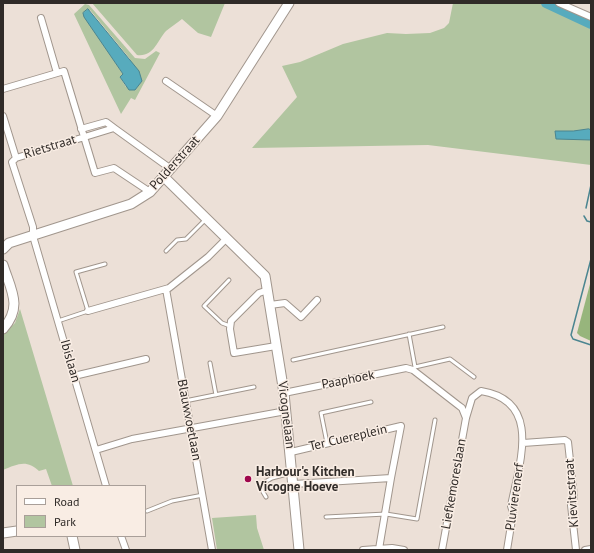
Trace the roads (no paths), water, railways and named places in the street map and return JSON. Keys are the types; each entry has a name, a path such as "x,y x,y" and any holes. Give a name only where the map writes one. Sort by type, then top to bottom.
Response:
{"street":[{"name":"Polderstraat","path":"3,249 6,244 131,204 150,192 217,116 255,59 289,3"},
{"path":"559,3 591,17"},
{"path":"41,18 57,73"},
{"path":"3,89 64,71 81,129"},
{"path":"166,81 217,116"},
{"path":"3,116 16,158"},
{"name":"Rietstraat","path":"84,137 81,129 106,122 171,169"},
{"name":"Rietstraat","path":"16,158 114,128"},
{"path":"84,137 95,173 114,168 150,192"},
{"name":"Ibislaan","path":"16,158 12,162 33,227 33,236 106,485"},
{"name":"Vicognelaan","path":"164,177 265,276 284,393 293,472 299,550"},
{"path":"88,311 166,289 192,271 227,238"},
{"path":"3,265 15,306 14,315 3,329"},
{"name":"Blauwvoetlaan","path":"166,289 212,550"},
{"path":"268,290 259,292 230,321 230,326 234,353 276,346"},
{"path":"270,305 285,303 301,317 317,300"},
{"path":"74,376 146,359"},
{"name":"Paaphoek","path":"284,393 406,368 414,369"},
{"path":"414,369 458,404 462,408 466,418"},
{"name":"Pluvierenerf","path":"466,418 472,398 476,393 481,391 498,395 510,404 518,415 523,432 523,443 511,506 513,513 507,550"},
{"path":"96,450 132,439 191,430 286,412"},
{"name":"Liefkemoreslaan","path":"442,550 466,418"},
{"name":"Ter Cuereplein","path":"291,452 401,426 380,549"},
{"name":"Kievitsstraat","path":"523,443 563,440 568,442 574,497 571,505 576,550"},
{"path":"294,484 391,478"},
{"path":"3,533 16,531"},
{"path":"72,537 75,550"},
{"path":"121,537 126,550"},
{"path":"585,550 591,549"},
{"path":"363,550 404,550"}],"lane":[{"path":"166,251 177,240 186,239 207,218"},
{"path":"58,321 88,311 76,272 105,264"},
{"path":"229,280 204,306 222,322 230,326"},
{"path":"293,360 443,327"},
{"path":"409,334 414,369"},
{"name":"Paaphoek","path":"414,369 450,359 474,377"},
{"path":"210,364 216,394"},
{"path":"185,400 254,387"},
{"path":"327,443 321,413 371,402"},
{"path":"326,517 386,514 417,519 435,420"},
{"path":"266,498 262,492 265,482 272,478 293,472"},
{"path":"147,510 172,501 203,495"}],"water":[{"path":"88,9 139,71 142,81 135,90 129,90 120,77 123,74 84,17 83,13"},
{"path":"591,130 591,140 556,139 555,131"}],"waterway":[{"path":"546,3 591,24"},
{"path":"586,208 591,185"},
{"path":"584,216 587,221 591,222"},
{"path":"591,259 571,335 573,339 591,345"}],"place":[{"name":"Harbour's Kitchen Vicogne Hoeve","path":"248,479"}]}
